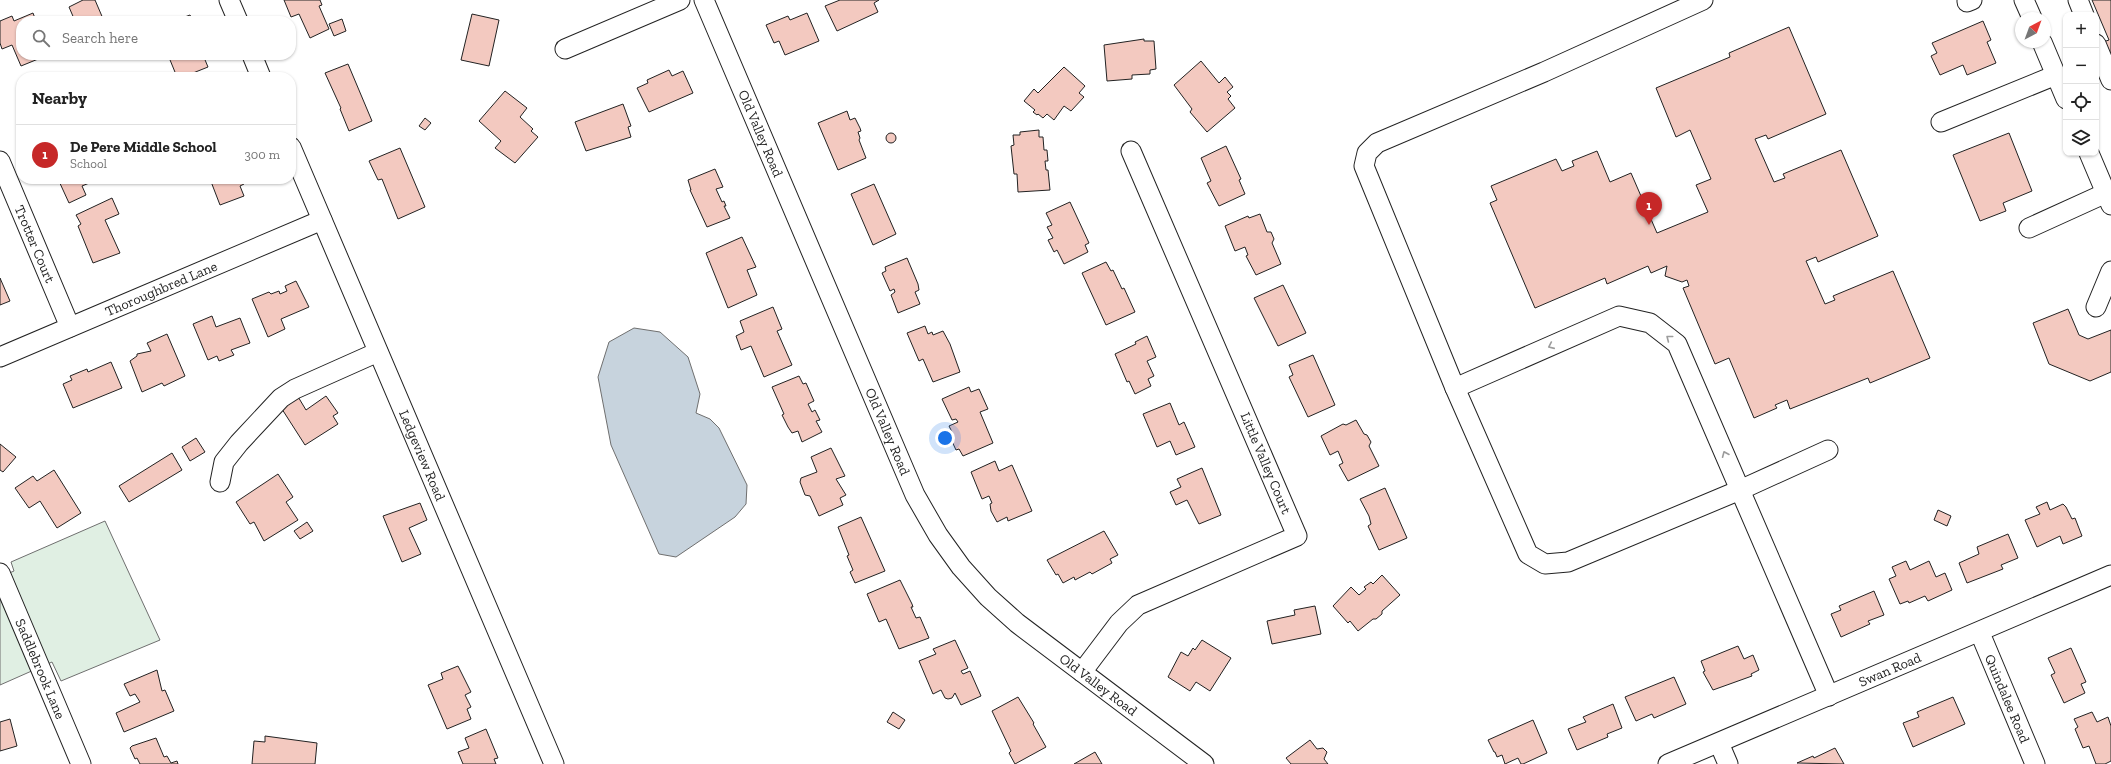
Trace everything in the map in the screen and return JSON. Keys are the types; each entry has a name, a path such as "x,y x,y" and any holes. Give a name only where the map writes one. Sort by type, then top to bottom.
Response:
{"street":[{"path":"229,0 236,16"},
{"path":"565,49 680,0"},
{"name":"Old Valley Road","path":"704,0 915,495 938,535 961,567 988,597 1017,623 1204,764"},
{"path":"1703,0 1544,72 1377,143 1367,153 1364,166 1456,388 1528,554 1545,564 1568,562 1740,490 1828,450"},
{"path":"2024,0 2029,12"},
{"path":"2078,0 2083,12"},
{"path":"2044,48 2063,92"},
{"path":"2098,48 2111,80"},
{"path":"254,60 260,72"},
{"path":"1941,122 2056,76"},
{"name":"Little Valley Court","path":"1082,672 1119,623 1138,605 1297,536 1131,151"},
{"path":"2029,228 2108,199 2090,156"},
{"name":"Ledgeview Road","path":"296,159 494,620 554,764"},
{"name":"Trotter Court","path":"0,161 70,327"},
{"name":"Thoroughbred Lane","path":"0,358 322,220"},
{"path":"2096,306 2111,271"},
{"path":"1456,388 1619,316 1650,323 1677,344 1829,696"},
{"path":"220,482 224,462 239,443 281,398 378,352"},
{"name":"Saddlebrook Lane","path":"0,573 81,764"},
{"name":"Swan Road","path":"1668,764 1980,633 2111,575"},
{"name":"Quindalee Road","path":"1980,633 2036,764"},
{"path":"1719,743 1728,764"}],"green space":[{"path":"105,521 160,640 61,681 52,662 0,685 0,577 14,571 11,562"}],"shaded area":[{"path":"634,328 660,332 688,357 700,394 696,413 710,419 719,428 747,485 746,504 735,517 676,557 659,554 611,445 598,377 609,342"}],"building":[{"path":"83,0 95,0 102,16 73,16 69,7"},
{"path":"284,0 320,0 322,5 319,6 329,29 310,38 299,14 291,16"},
{"path":"840,0 879,0 874,3 878,12 837,31 825,6"},
{"path":"2092,0 2111,0 2111,69 2100,43 2109,40 2099,16 2099,12 2097,12"},
{"path":"33,13 34,16 26,16"},
{"path":"807,13 819,41 785,55 779,41 774,43 766,25 788,16 790,20"},
{"path":"472,14 499,20 489,66 461,60"},
{"path":"12,16 14,21 16,20 16,54 12,45 2,49 0,43 0,21"},
{"path":"342,19 346,31 334,36 329,24"},
{"path":"1983,21 1991,40 1987,42 1996,63 1967,75 1963,65 1940,75 1931,56 1937,53 1932,43"},
{"path":"1789,27 1826,114 1768,139 1766,135 1755,139 1774,182 1785,178 1783,174 1841,150 1878,236 1818,262 1816,257 1806,261 1825,304 1835,300 1833,296 1893,271 1930,358 1870,383 1868,378 1790,409 1787,400 1775,405 1777,408 1754,418 1729,358 1715,364 1683,288 1689,286 1687,280 1682,282 1665,276 1667,266 1651,273 1648,266 1607,284 1605,278 1535,308 1490,203 1497,200 1491,186 1556,159 1562,171 1574,166 1572,161 1597,151 1610,182 1631,173 1657,233 1708,212 1696,185 1711,179 1690,130 1676,137 1656,88 1730,57 1729,53"},
{"path":"1144,39 1144,41 1154,41 1156,69 1150,70 1150,74 1132,75 1132,79 1107,81 1104,45"},
{"path":"18,60 36,60 21,66"},
{"path":"170,60 205,60 208,67 196,72 175,72"},
{"path":"1201,61 1219,83 1225,77 1233,87 1227,92 1231,96 1228,99 1235,108 1207,132 1190,112 1192,109 1174,85"},
{"path":"348,64 372,121 349,131 340,109 341,108 325,73"},
{"path":"1064,67 1085,86 1079,93 1084,97 1071,111 1064,106 1054,120 1047,114 1043,118 1033,112 1035,110 1024,101 1034,89 1038,93"},
{"path":"669,70 672,76 683,71 693,93 649,112 637,88 648,83 647,80"},
{"path":"505,91 527,108 520,117 533,129 531,131 538,137 515,163 495,148 501,141 479,121"},
{"path":"623,104 631,126 628,127 631,137 586,151 575,122"},
{"path":"847,111 850,120 855,118 860,128 861,131 858,132 860,138 859,140 866,158 838,170 818,123"},
{"path":"425,118 431,123 425,130 419,126"},
{"path":"1039,130 1039,137 1043,137 1044,150 1047,150 1048,161 1045,161 1046,170 1048,170 1050,190 1018,192 1017,174 1014,174 1011,146 1014,145 1013,135 1020,135 1020,132"},
{"path":"889,133 893,133 895,134 895,142 889,143 886,140 886,136"},
{"path":"2009,133 2032,191 2003,203 2006,211 1980,221 1953,155"},
{"path":"1226,146 1241,179 1239,180 1245,194 1219,206 1207,183 1211,181 1201,158"},
{"path":"400,148 425,207 398,219 382,179 378,180 369,161"},
{"path":"715,169 723,187 716,189 722,202 724,201 726,206 724,206 730,218 707,227 690,190 688,180"},
{"path":"60,184 87,184 82,186 86,195 69,203"},
{"path":"212,184 244,184 240,186 244,196 220,205"},
{"path":"874,184 896,234 873,245 851,194"},
{"path":"112,198 119,214 105,220 120,253 93,263 78,226 81,224 76,215"},
{"path":"1070,202 1089,243 1085,245 1088,252 1064,264 1057,250 1054,252 1048,240 1053,238 1047,227 1052,225 1046,213"},
{"path":"1260,214 1267,232 1271,232 1274,239 1272,243 1281,264 1256,275 1246,256 1248,255 1245,247 1235,251 1225,226 1248,216 1249,218"},
{"path":"742,237 756,267 747,270 757,295 728,308 706,253"},
{"path":"907,258 918,284 919,290 915,292 920,304 898,313 891,295 895,292 894,289 890,291 882,273 886,271 885,267"},
{"path":"1106,262 1111,271 1113,270 1122,289 1124,288 1135,312 1106,325 1082,273"},
{"path":"0,278 10,301 0,305"},
{"path":"296,281 309,307 281,319 285,329 268,337 252,299 269,292 271,294 279,291 280,294 287,291 285,286"},
{"path":"1283,285 1306,333 1278,346 1254,298"},
{"path":"773,307 782,329 777,331 792,365 764,377 751,346 741,350 736,336 744,332 740,321"},
{"path":"2068,309 2079,335 2088,339 2111,330 2111,372 2090,381 2049,364 2033,323"},
{"path":"212,316 216,327 240,318 250,343 231,350 234,355 219,361 217,356 208,360 193,324"},
{"path":"925,326 928,334 932,332 933,335 943,331 950,344 960,372 933,382 923,359 919,361 907,333"},
{"path":"167,334 185,376 164,386 162,383 142,392 130,361 137,356 137,354 151,351 147,343"},
{"path":"1147,336 1156,357 1147,361 1154,376 1148,379 1151,386 1135,394 1129,381 1127,382 1115,354 1136,344 1135,342"},
{"path":"1313,355 1335,405 1308,417 1289,377 1293,375 1289,365"},
{"path":"111,362 122,388 73,408 63,384 72,380 70,376 87,369 88,372"},
{"path":"799,376 803,384 806,383 814,401 808,404 812,412 815,410 820,420 816,421 822,432 802,442 798,431 792,433 788,427 772,387"},
{"path":"969,387 971,392 979,389 988,409 980,412 993,443 963,456 959,449 956,450 949,435 953,434 949,426 958,422 956,419 952,420 942,399"},
{"path":"297,395 306,410 326,396 338,413 333,416 338,424 305,445 280,406"},
{"path":"1170,403 1179,425 1184,422 1195,447 1176,455 1170,441 1157,447 1143,414"},
{"path":"1356,420 1364,434 1367,435 1371,442 1369,446 1379,466 1348,481 1339,465 1343,463 1338,451 1330,455 1321,436 1343,424 1346,425"},
{"path":"196,438 205,452 190,461 182,447"},
{"path":"0,444 16,457 3,472 0,470"},
{"path":"831,448 845,476 836,479 846,495 840,498 843,505 819,516 810,496 805,495 800,482 801,478 817,472 811,457"},
{"path":"172,453 182,470 129,502 119,486"},
{"path":"995,461 999,471 1012,465 1032,511 1008,521 1007,517 997,522 991,511 990,504 992,503 989,496 982,499 971,472"},
{"path":"1202,468 1221,515 1199,524 1187,500 1176,505 1170,492 1181,487 1177,479"},
{"path":"54,470 81,513 57,528 40,501 29,508 15,488 33,476 37,481"},
{"path":"278,474 293,497 286,502 298,520 264,541 254,522 250,524 236,502"},
{"path":"1385,488 1407,538 1379,550 1368,526 1371,524 1369,516 1360,499"},
{"path":"2047,502 2050,510 2063,504 2072,519 2075,518 2082,536 2063,544 2060,536 2037,547 2025,520 2040,514 2036,507"},
{"path":"420,503 427,520 409,528 421,554 402,562 383,516"},
{"path":"1938,510 1951,516 1947,526 1934,520"},
{"path":"861,517 885,571 855,583 850,572 853,570 847,556 849,555 838,527"},
{"path":"307,522 313,531 300,539 294,531"},
{"path":"1104,531 1118,555 1110,559 1112,563 1092,574 1090,572 1075,580 1074,577 1063,583 1047,560"},
{"path":"2008,534 2018,558 2001,565 2003,569 1967,583 1959,563 1979,554 1977,547"},
{"path":"1906,561 1910,570 1929,561 1936,577 1945,573 1952,590 1928,601 1925,596 1909,603 1908,601 1900,604 1889,579 1896,576 1892,567"},
{"path":"1382,575 1400,595 1382,611 1382,614 1358,631 1350,621 1348,623 1333,606 1351,587 1359,595 1366,589 1364,587 1371,582 1373,584"},
{"path":"900,580 912,604 913,607 911,607 916,618 920,617 929,638 899,649 886,619 879,622 867,594"},
{"path":"1874,591 1884,615 1868,621 1870,624 1841,637 1831,614 1841,610 1839,606"},
{"path":"1315,606 1321,634 1272,644 1267,621 1295,615 1294,610"},
{"path":"955,640 968,668 961,671 963,674 970,671 981,696 961,705 955,693 952,698 948,699 945,698 941,690 933,694 919,661 936,654 933,649"},
{"path":"1202,640 1231,658 1210,691 1196,682 1190,691 1168,677 1181,652 1188,656 1193,648 1195,650"},
{"path":"1738,646 1744,659 1753,655 1759,670 1751,674 1752,676 1713,690 1703,672 1705,671 1701,661"},
{"path":"2071,648 2086,682 2081,684 2085,693 2064,703 2051,675 2055,673 2048,658"},
{"path":"458,666 471,692 465,695 471,707 467,709 471,719 447,729 428,685 443,679 441,673"},
{"path":"157,670 162,691 165,690 174,711 124,732 116,713 140,702 135,694 130,696 124,684"},
{"path":"1674,677 1686,704 1654,718 1652,714 1636,721 1625,697"},
{"path":"1018,697 1034,723 1033,724 1046,747 1015,764 1009,753 1011,751 992,711"},
{"path":"1953,697 1965,724 1913,747 1903,723 1919,717 1917,712"},
{"path":"1613,704 1622,728 1607,734 1608,737 1577,750 1568,729 1586,722 1583,717"},
{"path":"893,712 905,720 899,729 887,722"},
{"path":"2092,712 2097,722 2108,717 2111,726 2111,761 2105,764 2096,764 2089,746 2083,748 2075,729 2078,727 2074,719"},
{"path":"10,719 17,746 0,751 0,722"},
{"path":"1533,720 1547,753 1523,764 1521,764 1518,758 1505,764 1502,755 1497,757 1488,740"},
{"path":"486,729 498,758 494,759 496,764 463,764 458,752 469,748 465,738"},
{"path":"265,736 317,743 315,764 252,764 254,741 265,742"},
{"path":"156,738 164,757 167,756 171,763 177,761 178,764 140,764 137,758 135,759 130,748 132,746"},
{"path":"1310,740 1317,749 1323,748 1327,752 1324,759 1328,764 1291,764 1286,758"},
{"path":"1835,748 1844,764 1797,763 1813,756 1814,758"},
{"path":"1095,752 1102,764 1074,764"}],"place":[{"name":"De Pere Middle School","path":"1649,225"}]}
